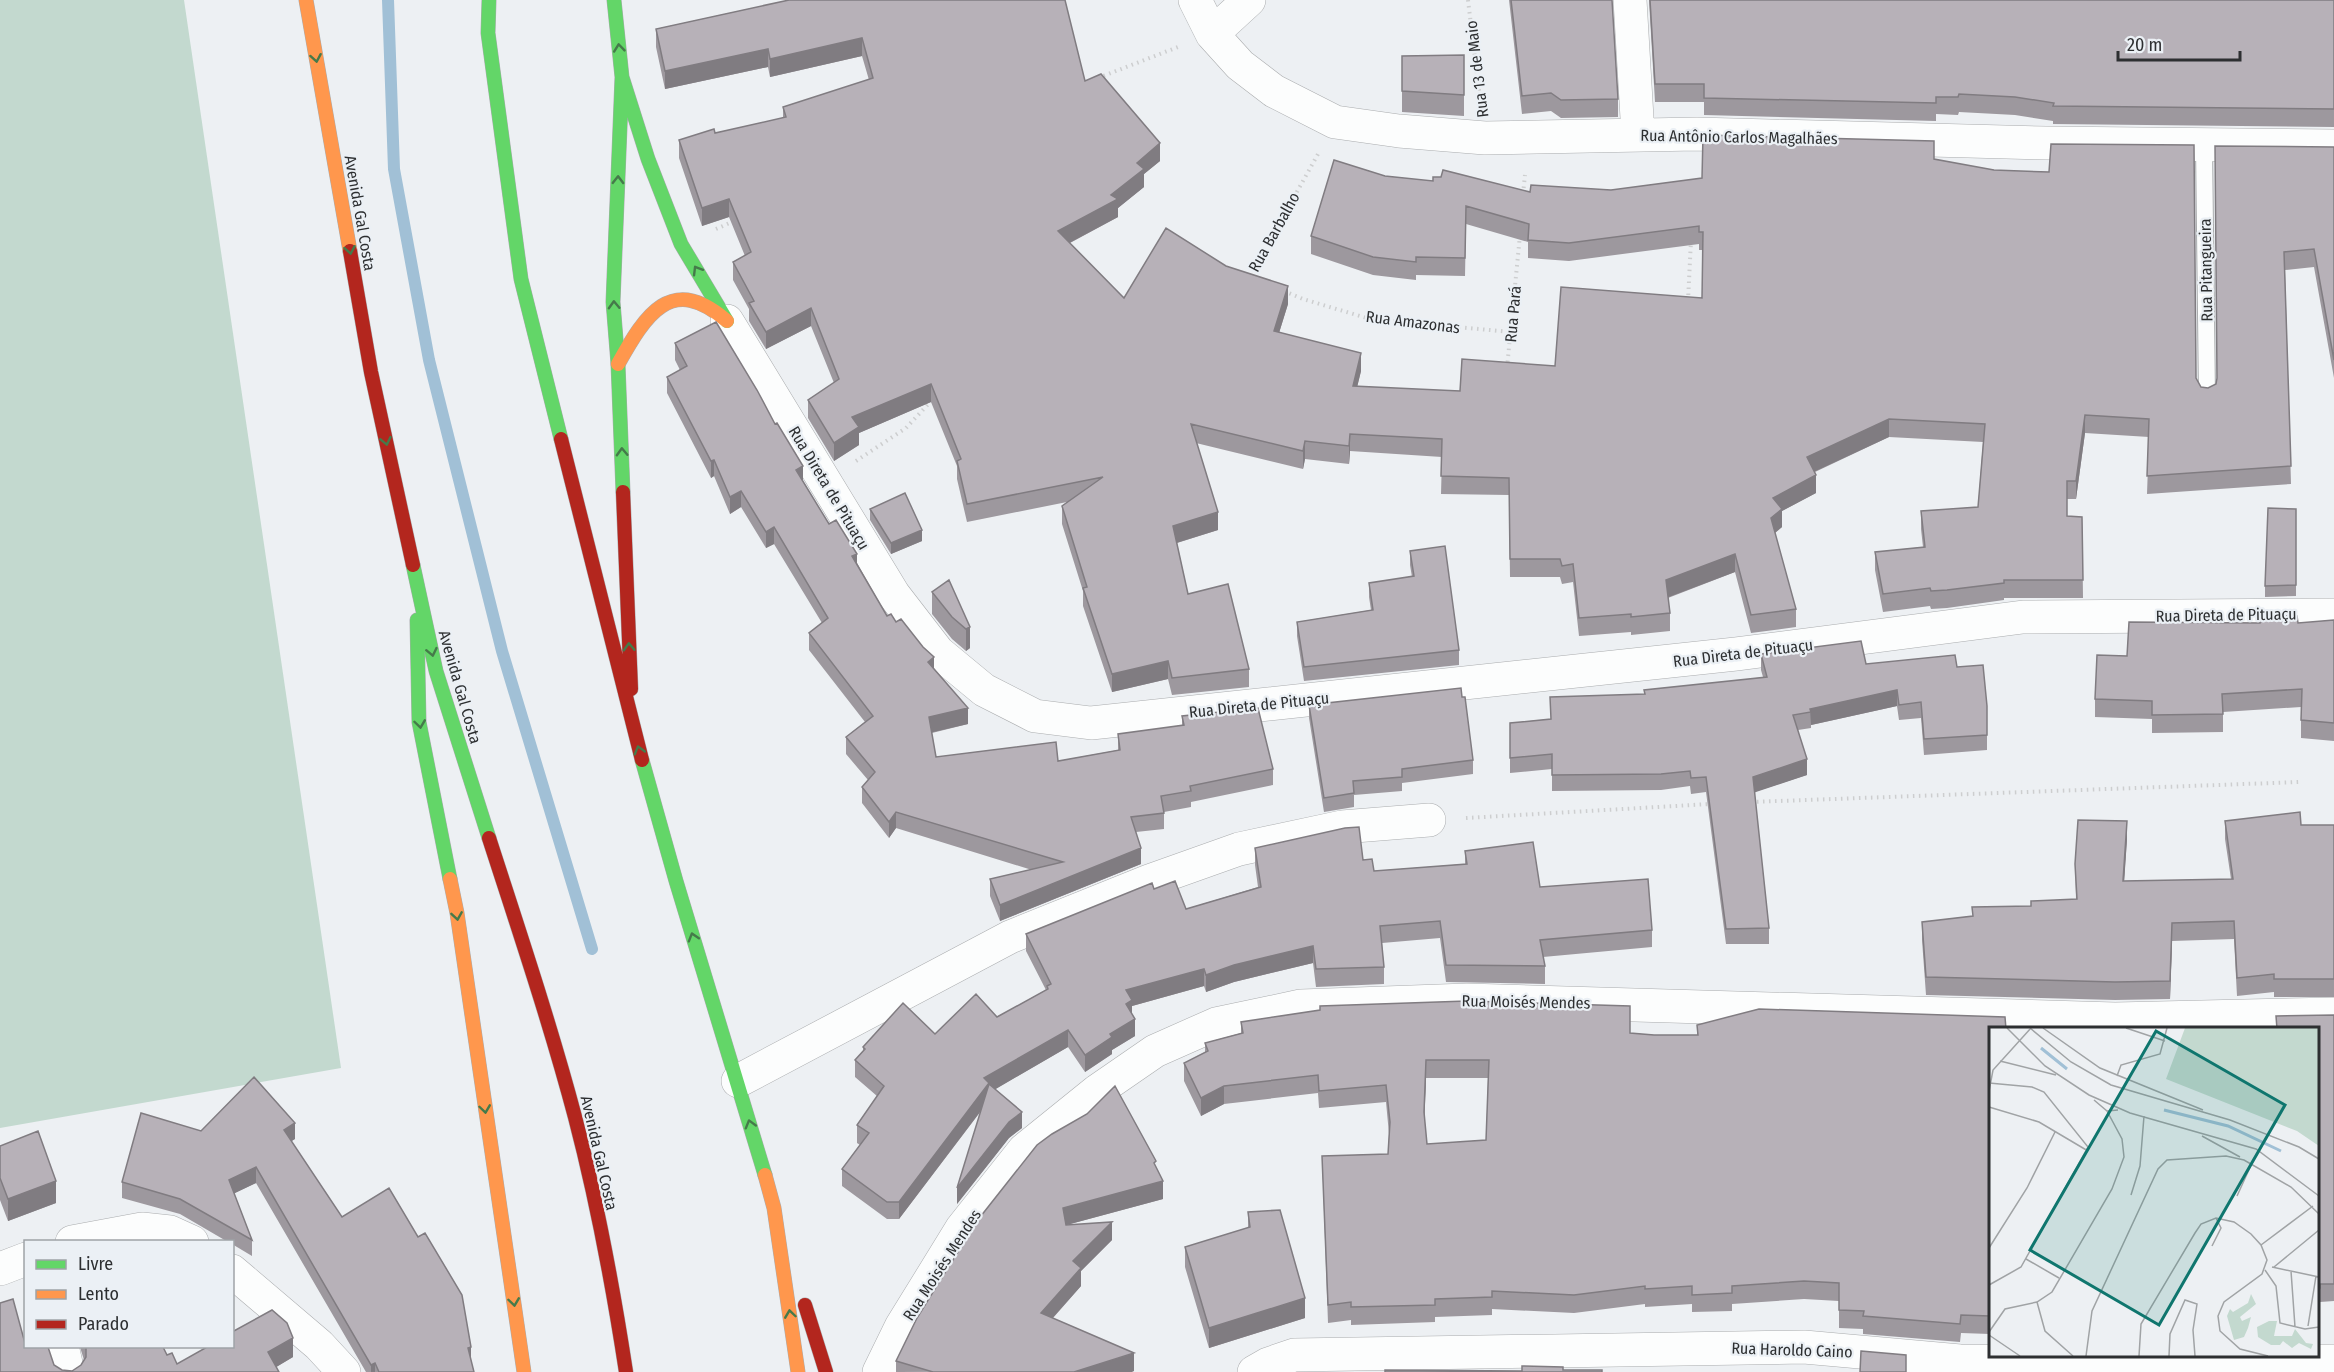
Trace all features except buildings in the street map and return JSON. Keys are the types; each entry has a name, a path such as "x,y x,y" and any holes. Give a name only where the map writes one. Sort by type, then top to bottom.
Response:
{"main road":[{"name":"Avenida Gal Costa","path":"306,0 371,372 436,671 533,975 575,1118 616,1305 626,1372"},
{"path":"489,0 488,33 522,279 633,727 676,881 738,1081 774,1208 826,1372"},
{"name":"Rua Direta de Pituaçu","path":"614,0 622,77 648,159 681,244 727,321"},
{"path":"622,77 613,302 618,364 633,727"},
{"path":"618,364 638,329 656,306 689,300 706,305 727,321"},
{"path":"417,582 419,722 457,913 524,1372"},
{"path":"774,1208 798,1372"}],"street":[{"name":"Rua Antônio Carlos Magalhães","path":"1195,0 1212,34 1240,65 1274,91 1335,122 1438,136 1485,138 1638,135 1804,136 1865,139 2334,146"},
{"path":"1212,34 1249,0"},
{"path":"1630,0 1638,135"},
{"name":"Rua Direta de Pituaçu","path":"727,321 894,595 938,652 984,690 1035,716 1091,723 1725,656 2023,617 2334,615"},
{"path":"738,1081 1010,937 1149,881 1239,849 1342,827 1429,820"},
{"name":"Rua Moisés Mendes","path":"879,1372 901,1327 962,1227 1024,1150 1097,1091 1155,1051 1216,1024 1301,1006 1467,1000 2115,1019 2334,1014"},
{"path":"82,1240 142,1228 170,1232 188,1240"},
{"path":"0,1269 24,1260"},
{"path":"234,1273 319,1345 344,1372"},
{"name":"Rua Haroldo Caino","path":"1267,1369 1294,1355 1803,1347 1960,1361 2117,1363 2334,1361"},
{"path":"62,1348 68,1372"}],"lane":[{"name":"Rua Pitangueira","path":"2204,145 2207,396"}],"path":[{"name":"Rua 13 de Maio","path":"1468,0 1485,138"},
{"path":"1094,79 1212,34"},
{"name":"Rua Barbalho","path":"1261,281 1250,277 1335,122"},
{"path":"1523,195 1528,138"},
{"path":"681,244 735,221"},
{"name":"Rua Pará","path":"1506,377 1520,229"},
{"path":"1687,313 1692,229"},
{"name":"Rua Amazonas","path":"1282,290 1303,299 1370,319 1512,332"},
{"path":"825,481 906,428 938,394"},
{"path":"1748,802 2300,782"},
{"path":"1429,820 1713,804"}],"green space":[{"path":"0,0 184,0 341,1068 0,1128"}],"waterway":[{"path":"388,0 394,169 429,360 502,651 592,949"}],"traffic: fast":[{"path":"489,0 488,33 521,279 561,439"},
{"path":"614,0 622,77 648,159 681,244 727,321"},
{"path":"622,77 613,302 623,492"},
{"path":"413,565 436,671 489,838"},
{"path":"417,620 419,722 450,879"},
{"path":"642,760 765,1175"}],"traffic: slow":[{"path":"306,0 350,251"},
{"path":"618,364 650,316 662,306 675,300 690,300 707,307 727,321"},
{"path":"450,879 457,913 524,1372"},
{"path":"765,1175 774,1208 798,1372"}],"traffic: jam":[{"path":"350,251 371,372 413,565"},
{"path":"561,439 642,760"},
{"path":"623,492 631,689"},
{"path":"489,838 545,1012 575,1117 604,1244 626,1372"},
{"path":"805,1305 826,1372"}]}
